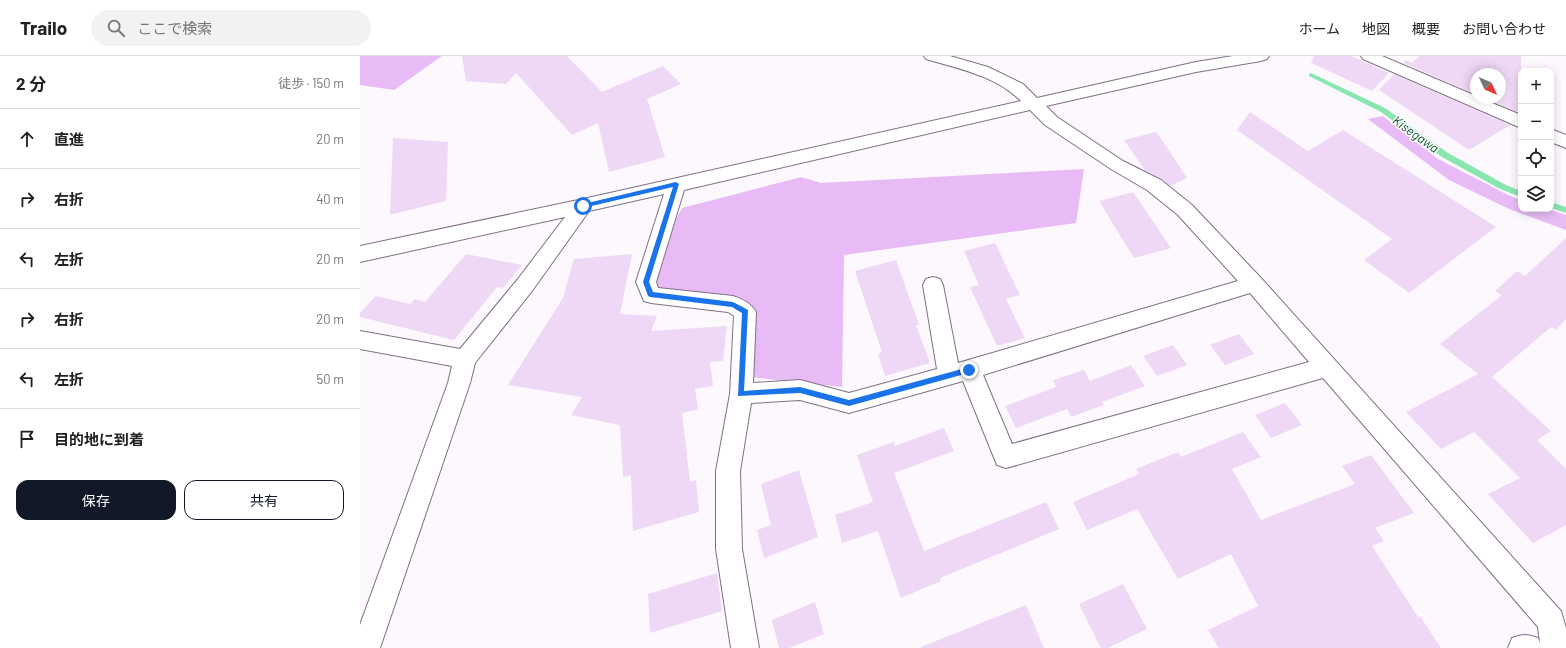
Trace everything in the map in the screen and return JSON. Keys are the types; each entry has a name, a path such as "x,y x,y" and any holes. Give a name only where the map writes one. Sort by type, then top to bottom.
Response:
{"street":[{"path":"932,56 982,70 1017,88 1051,121 1117,165 1154,185 1185,210 1254,284 1552,621 1555,648"},
{"path":"360,254 583,206 1196,67 1261,56"},
{"path":"1369,56 1518,121"},
{"path":"1554,136 1566,142"},
{"path":"676,184 646,282 650,295 733,304 746,312 741,394 728,471 729,549 745,648"},
{"path":"366,648 460,383 465,358 525,285 583,206"},
{"path":"741,394 800,390 849,403 959,372 1254,284"},
{"path":"933,285 959,372 1006,457 1327,367"},
{"path":"360,340 465,358"},
{"path":"1522,648 1528,648"}],"shaded area":[{"path":"360,56 442,56 394,90 360,85"},
{"path":"1383,116 1438,159 1518,199 1518,212 1554,211 1566,215 1566,230 1509,209 1449,180 1368,119"},
{"path":"1084,169 1076,223 844,255 842,387 750,377 733,304 655,290 648,273 682,208 801,177 821,183"}],"building":[{"path":"462,56 567,56 602,92 663,66 681,84 647,99 665,157 609,172 598,123 572,135 516,73 506,84 466,81"},
{"path":"1314,56 1351,56 1389,73 1372,91 1311,63"},
{"path":"1419,56 1521,56 1521,68 1518,68 1518,112 1499,104 1506,104 1506,68 1470,68 1470,91 1403,63 1406,60 1412,63"},
{"path":"1394,74 1510,125 1469,150 1379,90"},
{"path":"1250,112 1308,151 1343,130 1496,227 1409,293 1364,260 1392,239 1237,130"},
{"path":"1156,132 1187,178 1170,186 1162,179 1145,170 1124,140"},
{"path":"393,138 448,142 446,201 390,215"},
{"path":"1133,192 1171,248 1134,258 1099,201"},
{"path":"1566,238 1566,319 1556,330 1551,327 1492,377 1551,431 1537,440 1566,469 1566,525 1533,543 1488,494 1520,478 1474,432 1441,449 1406,412 1478,374 1440,344 1502,295 1495,291 1517,271 1525,276"},
{"path":"995,243 1020,295 1006,299 1025,338 997,346 970,287 979,285 964,251"},
{"path":"466,254 522,265 503,288 497,287 454,340 360,317 360,313 376,296 410,304 415,299 425,302"},
{"path":"632,254 620,314 657,316 651,331 727,326 723,361 710,362 713,386 695,389 698,409 682,413 690,482 696,480 699,512 633,531 631,475 623,477 620,425 571,415 582,397 508,385 563,298 574,259"},
{"path":"896,260 919,325 916,325 930,363 885,376 878,354 882,352 855,271"},
{"path":"1239,334 1254,354 1225,365 1210,345"},
{"path":"1173,345 1187,365 1157,376 1143,356"},
{"path":"1131,365 1145,386 1102,402 1104,405 1071,417 1067,409 1016,428 1005,406 1056,387 1053,380 1084,370 1090,381"},
{"path":"1285,403 1302,425 1271,438 1255,415"},
{"path":"944,428 954,451 894,473 924,551 1046,502 1059,529 940,578 941,581 901,598 878,531 842,543 835,515 873,502 857,455 894,442 895,446"},
{"path":"1243,432 1261,457 1232,469 1261,520 1355,484 1342,466 1371,455 1414,513 1375,528 1384,541 1372,546 1418,617 1420,616 1441,648 1219,648 1208,630 1258,606 1231,554 1178,579 1137,509 1087,530 1073,502 1139,474 1136,469 1178,452 1181,457"},
{"path":"799,470 818,537 764,558 757,530 771,525 761,484"},
{"path":"717,573 722,611 650,633 648,594"},
{"path":"1123,584 1147,629 1108,648 1101,648 1079,604"},
{"path":"815,602 824,634 789,648 779,648 772,620"},
{"path":"1026,605 1044,648 921,648 921,647"}],"waterway":[{"name":"Kisegawa","path":"1311,75 1383,110 1445,155 1503,187 1518,193"},
{"name":"Kisegawa","path":"1554,206 1566,210"}],"route":[{"path":"583,206 676,184 646,282 650,295 733,304 746,312 741,394 800,390 849,403 969,370"}]}
